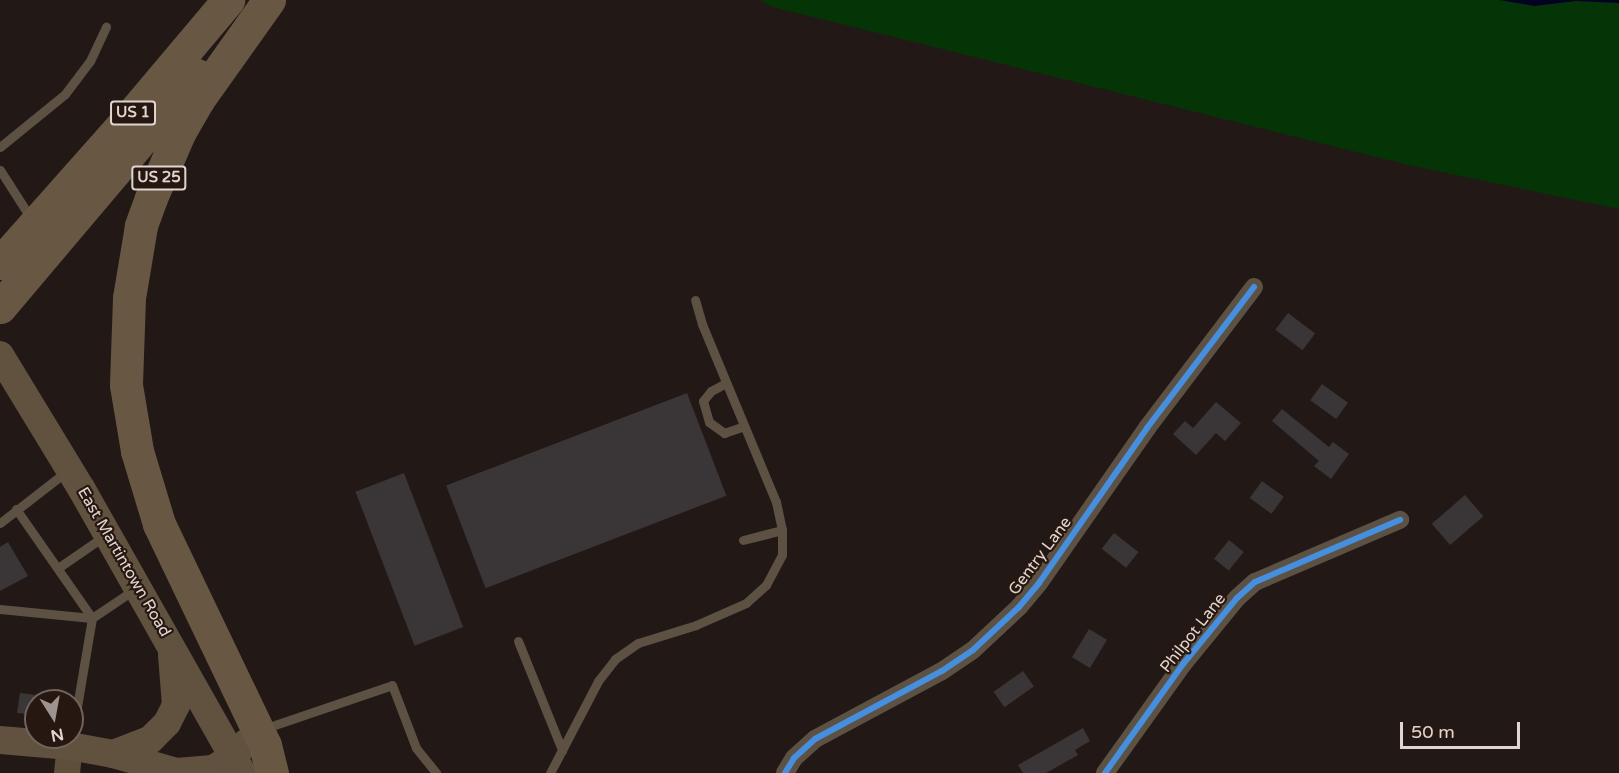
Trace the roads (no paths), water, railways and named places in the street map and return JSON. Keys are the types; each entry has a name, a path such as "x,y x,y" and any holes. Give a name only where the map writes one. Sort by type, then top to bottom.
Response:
{"highway":[{"name":"US 1","path":"0,263 228,0"},
{"name":"US 1","path":"0,307 259,0"},
{"name":"US 25","path":"269,0 198,100 164,164 141,226 134,261 127,334 126,385 130,418 145,483 159,524 265,745 272,773"},
{"path":"0,252 33,227"}],"main road":[{"name":"East Martintown Road","path":"0,355 108,534 237,765"},
{"path":"113,754 150,740 167,723 174,712 176,705 171,644"},
{"path":"77,749 113,754 177,772 213,770 237,765 258,731"},
{"path":"0,740 24,743"},
{"path":"113,754 159,773"}],"street":[{"name":"Gentry Lane","path":"785,773 794,758 815,739 942,671 973,650 1018,607 1039,583 1147,428 1254,287"},
{"name":"Philpot Lane","path":"1105,773 1183,664 1237,598 1255,582 1400,520"}],"lane":[{"path":"0,147 64,94 90,61 106,26"},
{"path":"0,170 33,227"},
{"path":"550,773 598,681 615,659 638,643 734,609 762,590 780,562 782,530 776,502 726,383 695,300"},
{"path":"726,383 711,391 704,401 709,422 724,433 744,426"},
{"path":"0,523 70,469"},
{"path":"16,509 92,618 80,689"},
{"path":"743,540 782,530"},
{"path":"58,568 108,534"},
{"path":"0,609 92,618 138,587"},
{"path":"518,641 562,750"},
{"path":"258,731 392,685 416,748 436,773"}],"water":[{"path":"1499,0 1619,0 1619,3 1576,1 1535,6"}]}
